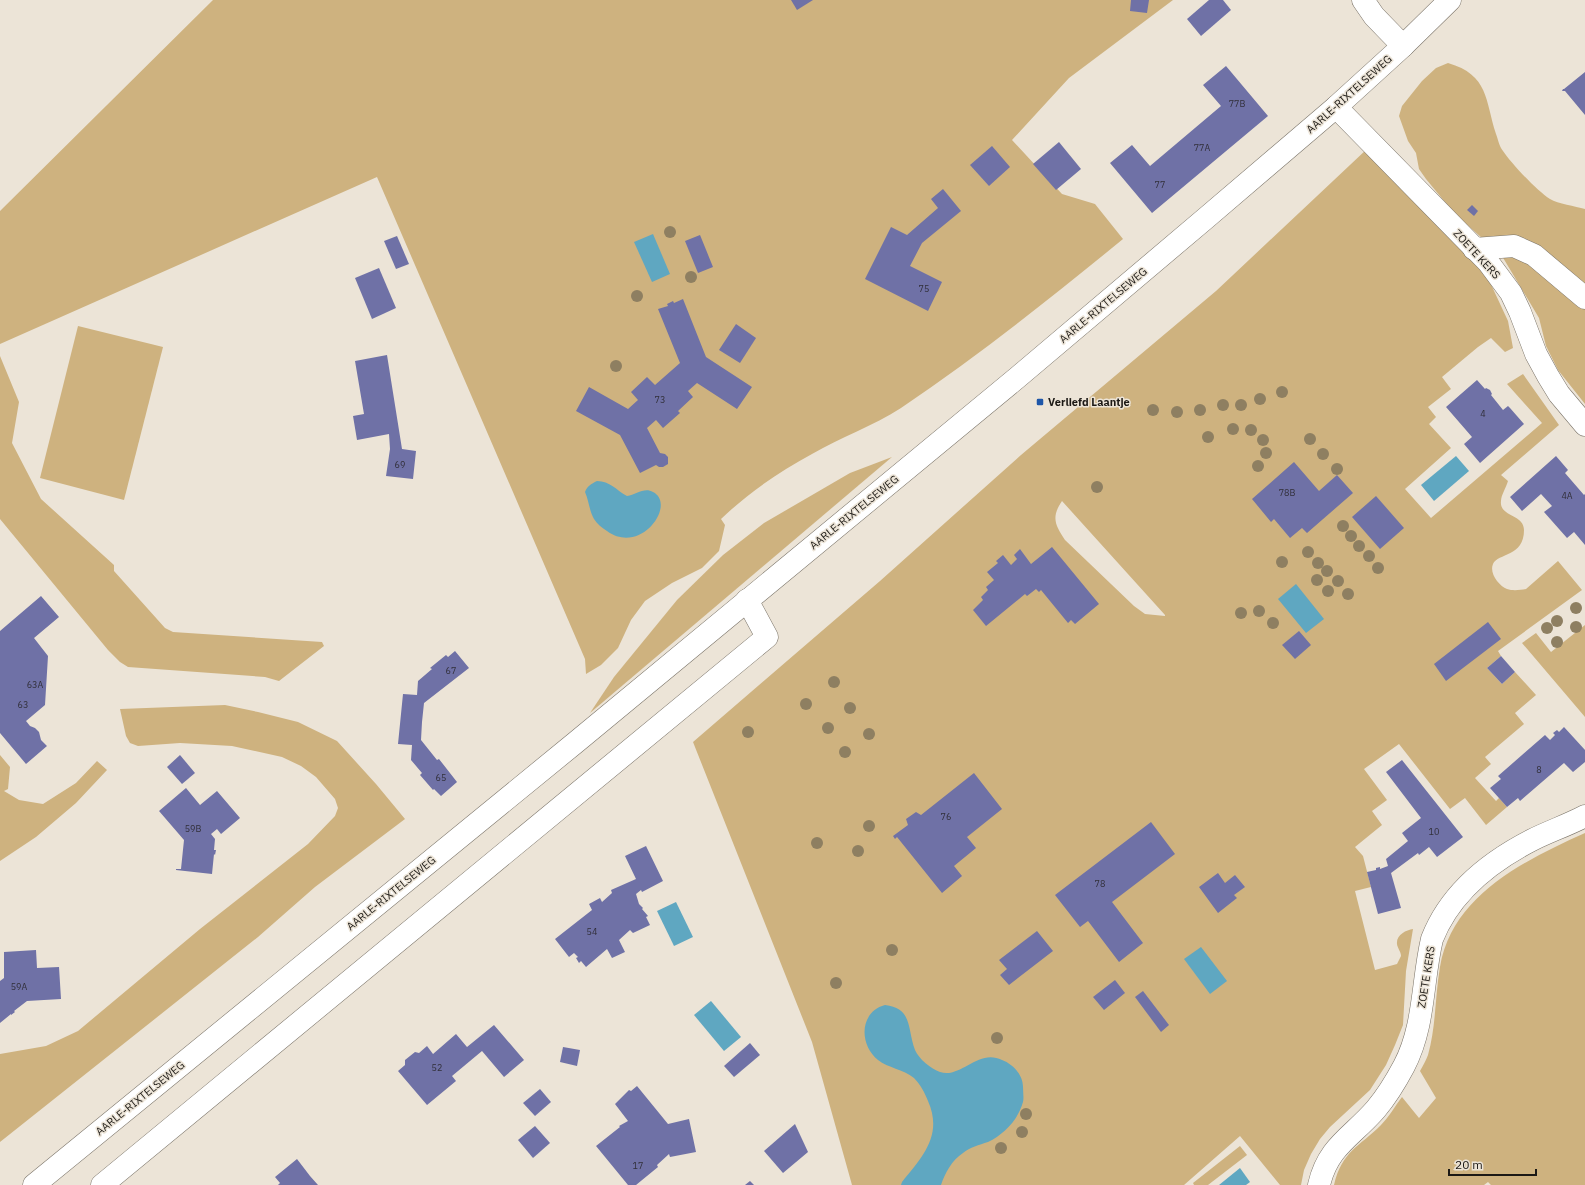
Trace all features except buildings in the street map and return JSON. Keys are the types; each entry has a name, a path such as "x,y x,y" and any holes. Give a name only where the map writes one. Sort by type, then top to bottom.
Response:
{"street":[{"path":"1363,0 1374,16 1403,46"},
{"name":"AARLE-RIXTELSEWEG","path":"34,1185 558,758 1024,372 1336,106 1403,46 1450,0"},
{"name":"ZOETE KERS","path":"1336,106 1488,262 1511,293 1536,354 1559,394 1585,424"},
{"path":"1474,249 1514,246 1534,255 1585,298"},
{"path":"102,1185 767,637 747,600"},
{"name":"ZOETE KERS","path":"1319,1185 1323,1170 1336,1147 1376,1108 1388,1094 1405,1064 1411,1051 1417,1029 1432,939 1438,924 1452,903 1465,887 1501,858 1534,839 1585,816"}],"shaded area":[{"path":"213,0 1173,0 1069,78 1012,140 1062,194 1095,204 1123,239 1014,326 901,408 800,461 742,500 721,519 725,525 719,551 702,568 672,583 645,601 631,620 618,648 601,665 586,674 585,659 377,177 0,344 0,211"},
{"path":"1448,63 1471,74 1478,82 1487,100 1500,147 1538,190 1553,201 1585,209 1585,404 1558,370 1546,346 1539,318 1502,256 1454,213 1419,169 1416,153 1408,141 1399,116 1402,106 1422,81 1436,68"},
{"path":"1367,149 1463,247 1488,278 1508,321 1513,348 1505,352 1491,338 1442,377 1451,389 1428,407 1436,417 1429,424 1451,448 1405,489 1431,518 1542,423 1507,384 1523,374 1559,425 1501,475 1508,481 1502,496 1501,506 1507,513 1520,521 1524,530 1523,539 1516,550 1496,560 1493,564 1492,571 1496,579 1507,589 1526,589 1558,561 1582,590 1498,651 1501,656 1487,668 1502,684 1515,672 1536,695 1515,713 1524,724 1485,757 1491,764 1475,778 1496,801 1499,798 1507,807 1486,825 1465,798 1450,809 1399,744 1364,769 1387,800 1372,811 1382,825 1355,847 1363,856 1371,887 1355,891 1375,970 1397,964 1401,956 1397,945 1398,938 1407,930 1413,929 1406,971 1403,1025 1386,1065 1370,1090 1330,1127 1320,1139 1304,1170 1301,1185 1280,1185 1240,1136 1184,1185 852,1185 812,1042 693,742 880,581 1021,455 1216,291","holes":["1062,501 1165,615 1145,614 1134,606 1065,540 1059,530 1055,516"]},
{"path":"78,326 163,347 124,500 40,478"},
{"path":"0,356 19,402 12,443 41,499 114,565 114,571 165,628 173,632 322,642 324,646 279,681 265,677 128,667 120,662 108,650 0,519"},
{"path":"892,457 590,713 614,677 677,600 723,555 764,523 850,473"},
{"path":"1585,625 1585,717 1522,643 1536,633 1551,652"},
{"path":"225,705 298,722 337,741 405,819 315,887 258,937 0,1142 0,1054 46,1046 78,1031 200,929 308,844 335,816 338,808 335,799 316,777 301,766 282,757 232,746 180,743 138,746 130,743 126,736 120,709"},
{"path":"0,755 10,767 8,789 4,791 19,800 43,804 76,783 97,761 107,770 76,803 36,837 0,861"},
{"path":"1585,833 1585,1185 1491,1185 1488,1182 1484,1185 1334,1185 1342,1164 1352,1150 1384,1122 1402,1097 1419,1118 1436,1098 1420,1071 1428,1055 1431,1044 1440,967 1447,942 1459,919 1475,900 1494,883 1539,855"},
{"path":"1240,1146 1247,1155 1208,1185 1194,1185 1193,1183"}],"water":[{"path":"653,234 670,274 652,282 634,242"},
{"path":"1456,456 1469,471 1434,501 1421,485"},
{"path":"597,481 606,482 627,496 646,490 653,492 659,498 661,507 658,516 652,525 643,533 632,537 620,537 601,527 592,516 585,492 590,485"},
{"path":"1296,584 1324,619 1306,633 1278,599"},
{"path":"676,902 693,937 674,946 657,911"},
{"path":"1201,947 1227,981 1210,994 1184,959"},
{"path":"711,1001 741,1037 724,1051 694,1015"},
{"path":"885,1005 900,1010 905,1015 908,1021 915,1050 919,1057 933,1069 948,1073 963,1068 977,1060 993,1057 1010,1064 1017,1070 1023,1083 1023,1100 1021,1109 1010,1126 994,1139 966,1151 955,1159 949,1167 941,1185 901,1185 923,1154 932,1135 933,1124 932,1113 928,1101 916,1080 910,1075 878,1060 867,1046 865,1038 866,1022 870,1014 876,1009"},
{"path":"1240,1168 1250,1182 1246,1185 1219,1185"}],"place":[{"name":"Verliefd Laantje","path":"1040,402"}]}
